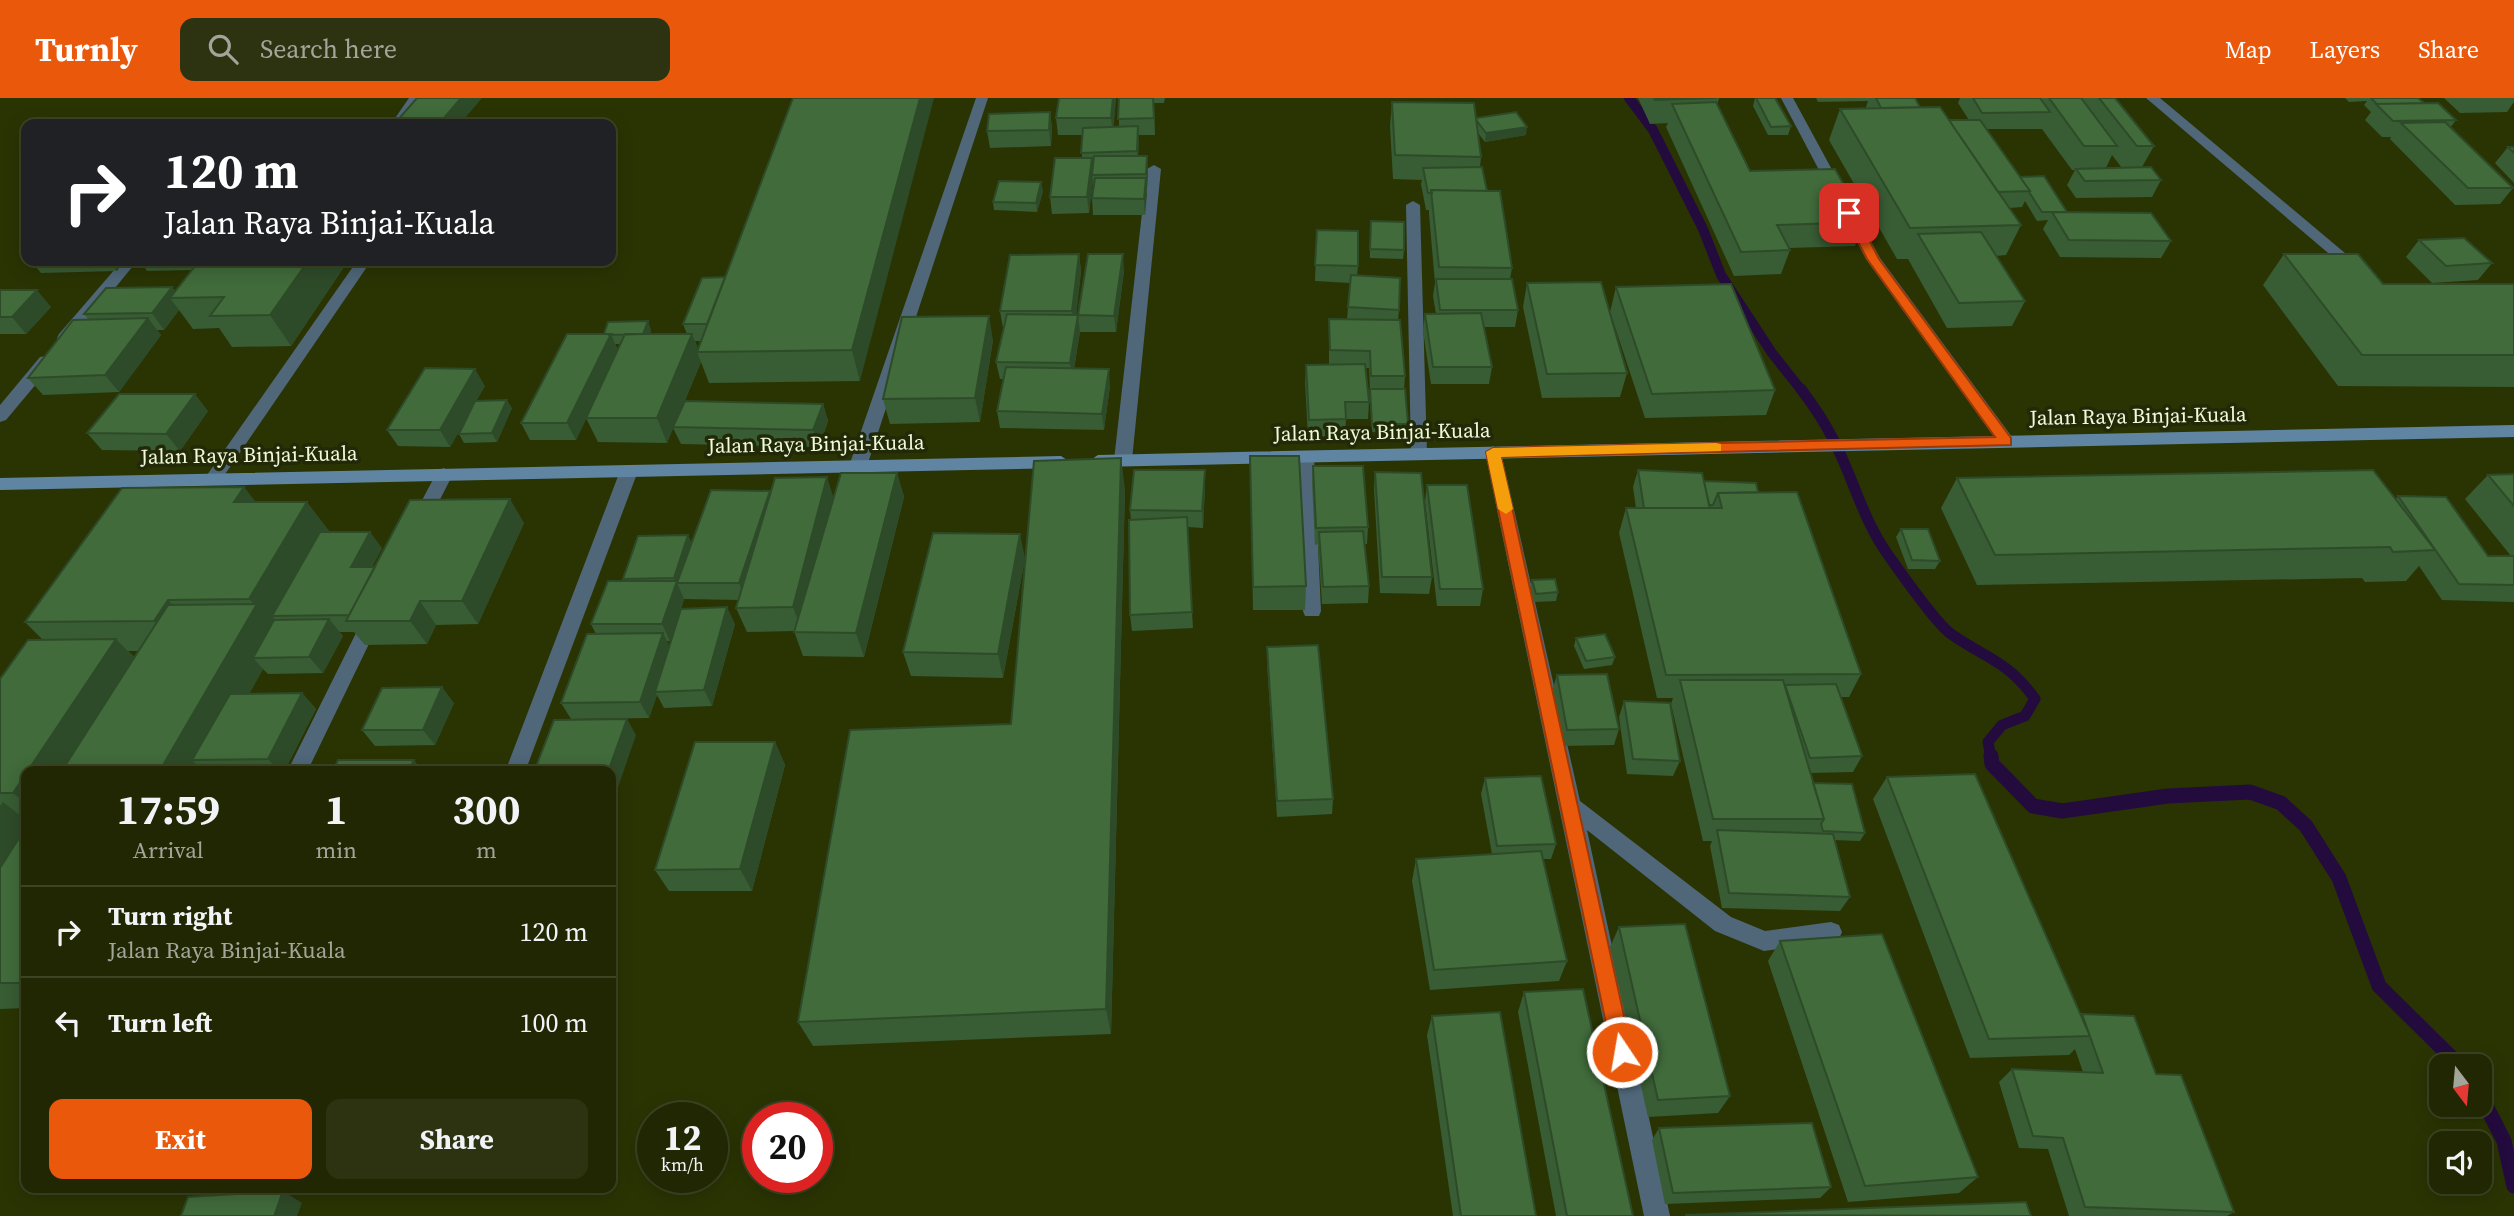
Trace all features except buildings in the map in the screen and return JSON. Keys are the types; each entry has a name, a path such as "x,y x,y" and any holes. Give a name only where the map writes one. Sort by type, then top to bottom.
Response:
{"main road":[{"name":"Jalan Raya Binjai-Kuala","path":"0,484 2514,431"}],"street":[{"path":"401,119 416,98"},
{"path":"858,466 982,98"},
{"path":"1787,98 1873,259 2006,442"},
{"path":"2152,98 2335,250 2366,282"},
{"path":"1123,460 1154,169"},
{"path":"1413,205 1419,454"},
{"path":"0,416 126,266"},
{"path":"214,479 361,266"},
{"path":"1493,452 1657,1216"},
{"path":"1306,457 1312,611"},
{"path":"517,766 629,471"},
{"path":"413,536 444,474"},
{"path":"156,501 171,479"},
{"path":"300,766 383,598"},
{"path":"1571,806 1723,924 1764,941 1831,932"}],"waterway":[{"path":"1629,98 1653,130 1703,229 1721,275 1772,353 1802,391"},
{"path":"1801,389 1833,439 1881,545 1920,599 1951,634 2006,668 2035,699 2025,716 2002,725 1988,742 1991,758"},
{"path":"1991,756 1992,764 2033,806 2062,811 2168,796 2250,792 2281,803 2306,826 2339,878 2379,986 2448,1054"},
{"path":"2492,1117 2504,1141 2514,1186"}],"slow traffic":[{"path":"1506,509 1493,452 1716,447"}],"route":[{"path":"1622,1052 1493,452 2006,442 1873,259 1849,213"}]}
